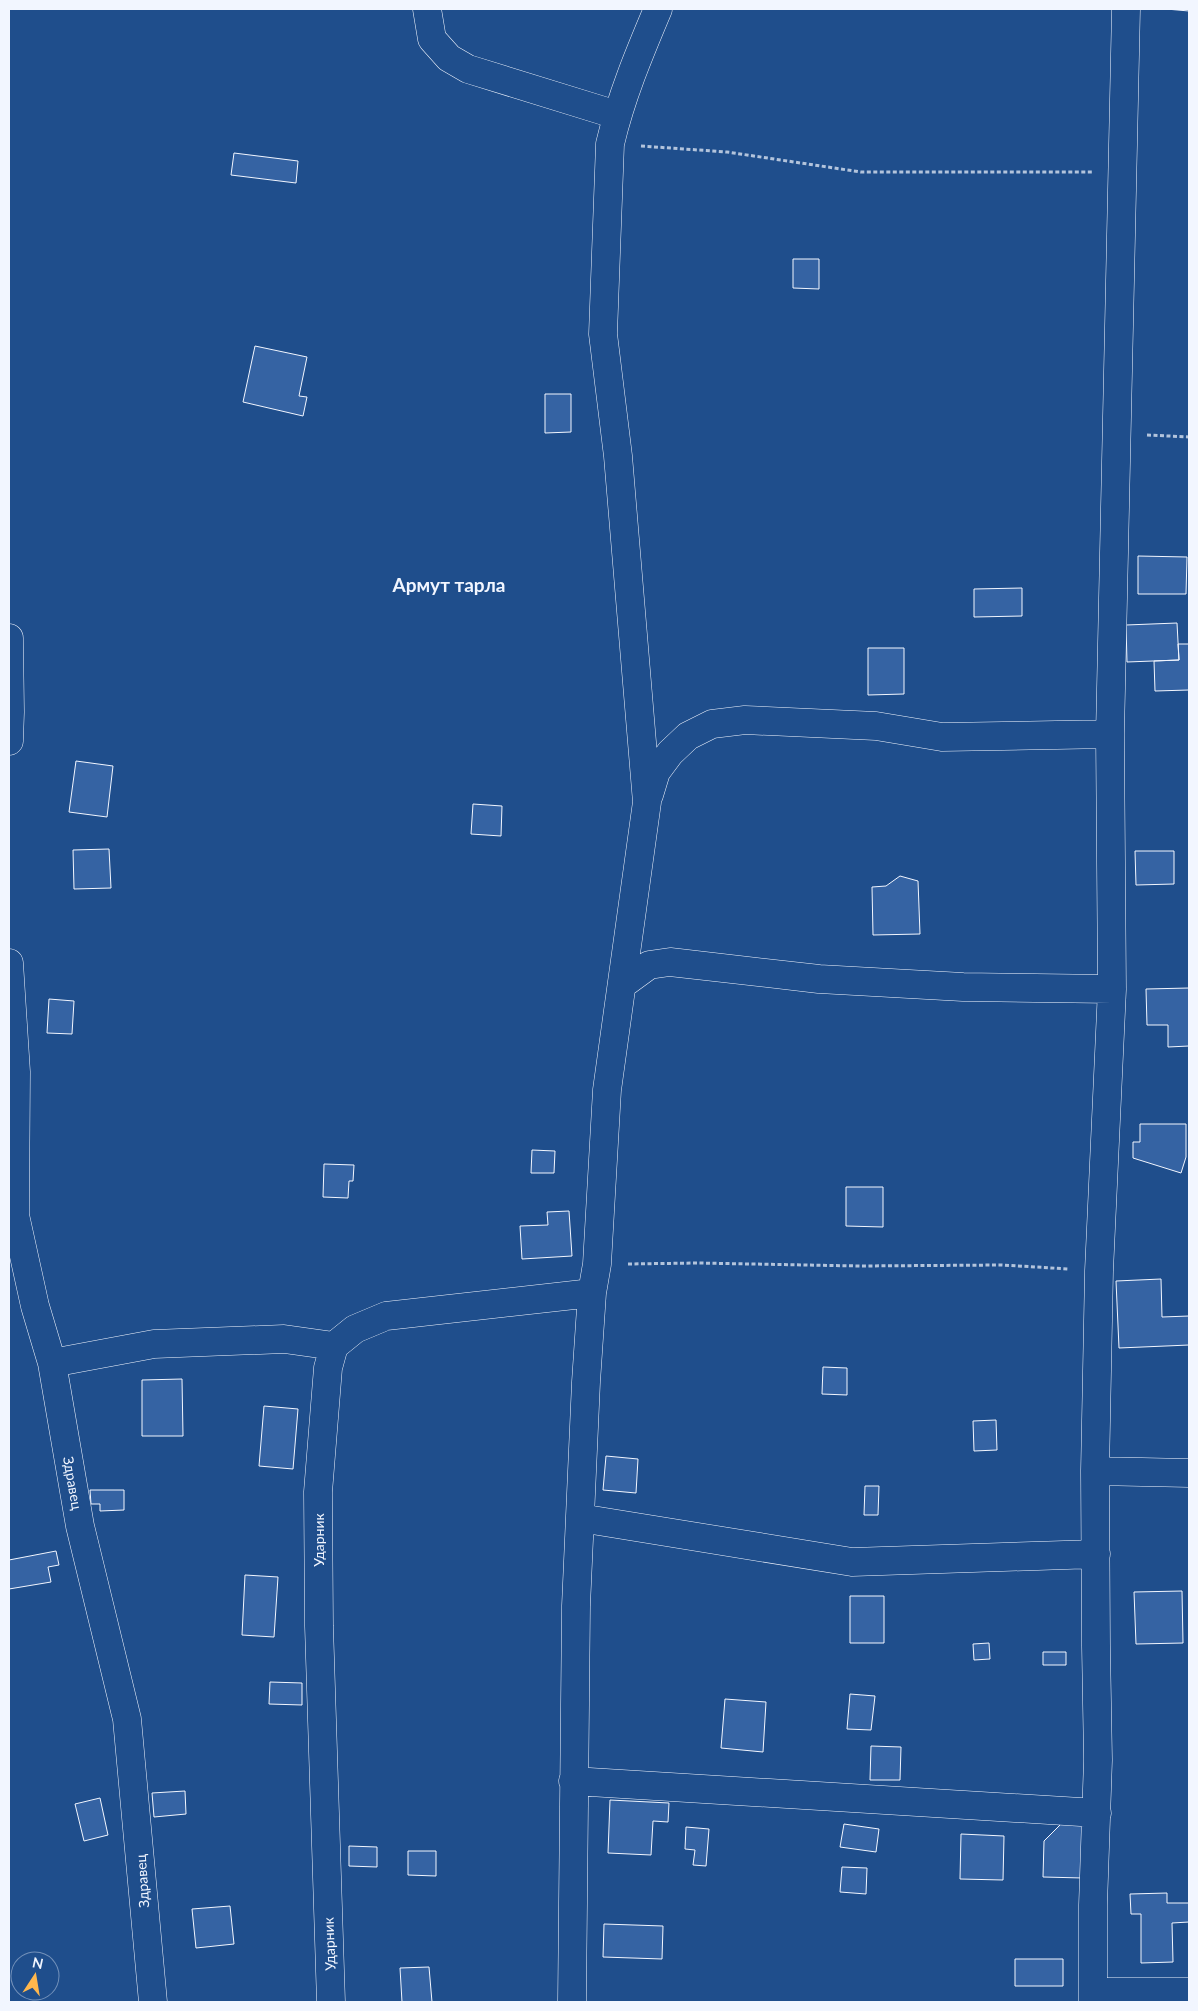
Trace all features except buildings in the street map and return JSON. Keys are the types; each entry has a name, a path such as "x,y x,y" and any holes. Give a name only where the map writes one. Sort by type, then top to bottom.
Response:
{"street":[{"path":"427,9 432,39 449,58 468,69 617,115"},
{"path":"647,802 618,456 603,334 610,144 628,80 658,9"},
{"path":"1126,9 1110,734 1112,990 1099,1271 1095,1471 1098,1760 1093,1905 1093,1997 1189,1992"},
{"path":"9,638 9,741"},
{"path":"572,2002 576,1616 592,1293 597,1264 607,1090 647,802 656,772 670,753 688,736 712,724 745,720 876,726 942,737 1110,734"},
{"path":"623,984 649,965 670,962 829,979 963,987 1112,990"},
{"name":"Здравец","path":"9,963 16,1072 15,1215 35,1306 52,1363 80,1526 127,1719 153,2002"},
{"path":"52,1363 154,1344 284,1339 334,1346 355,1329 386,1316 592,1293"},
{"name":"Ударник","path":"331,2002 319,1626 318,1492 328,1368 334,1346"},
{"path":"1095,1471 1189,1472"},
{"path":"580,1518 852,1562 1096,1554"},
{"path":"574,1781 1096,1812"}],"path":[{"path":"610,144 727,152 861,172 1123,172"},
{"path":"1116,434 1189,437"},
{"path":"597,1264 1002,1265 1099,1271"}],"district":[{"name":"Армут тарла","path":"449,584"}]}
